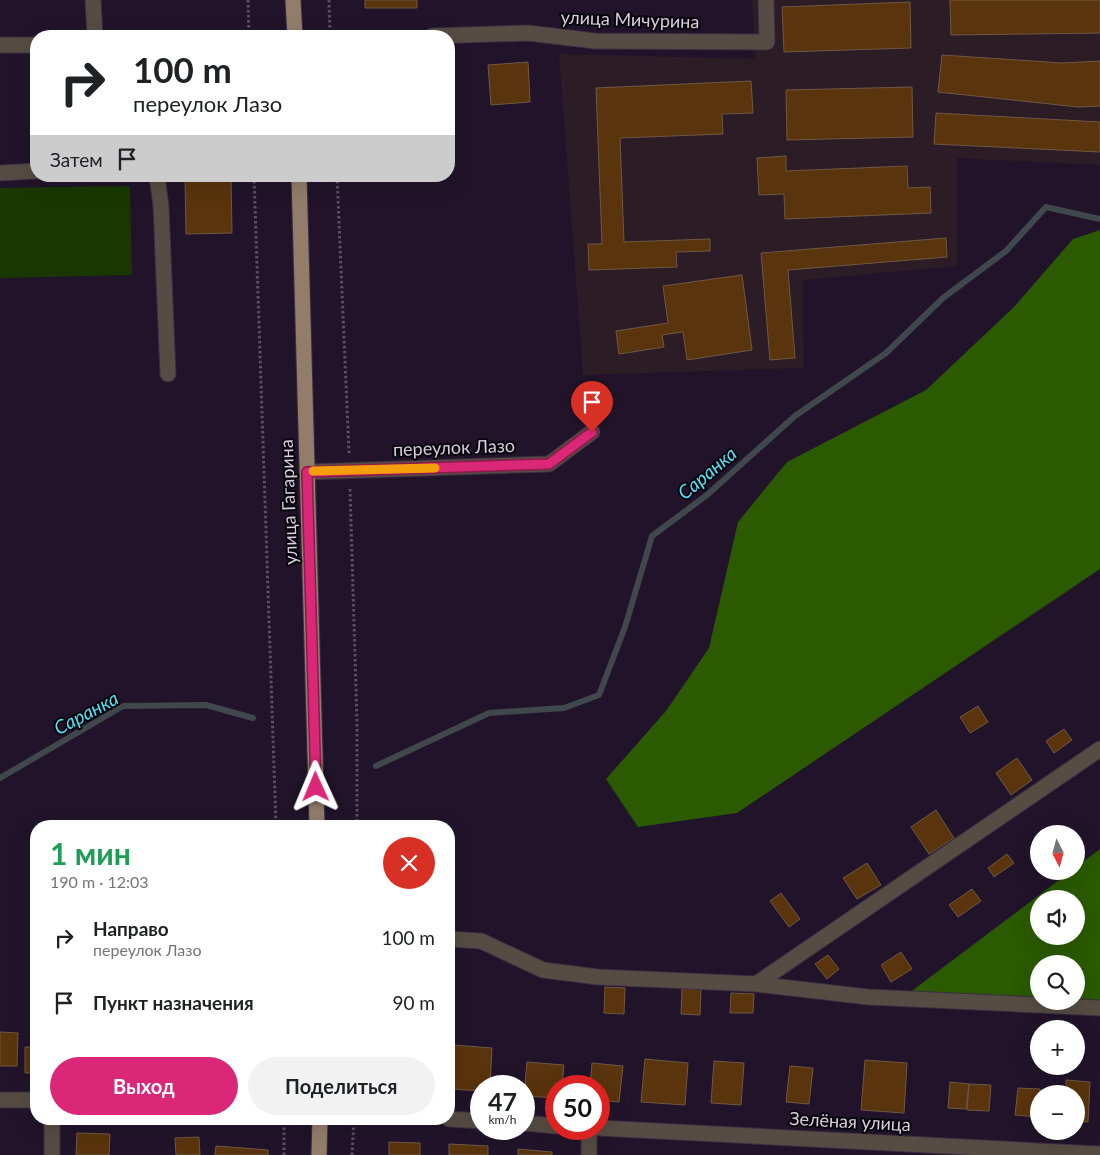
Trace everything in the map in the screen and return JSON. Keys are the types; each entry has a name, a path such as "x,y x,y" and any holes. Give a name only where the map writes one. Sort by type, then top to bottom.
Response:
{"main road":[{"path":"294,0 295,30"},
{"name":"улица Гагарина","path":"299,182 317,820"},
{"path":"319,1155 320,1125"}],"street":[{"path":"93,0 95,30"},
{"name":"улица Мичурина","path":"455,35 528,33 595,41 767,42 766,0"},
{"path":"0,45 30,45"},
{"path":"0,172 30,170"},
{"path":"158,182 161,206 168,374"},
{"name":"переулок Лазо","path":"307,472 549,464 592,432"},
{"path":"756,984 1100,749"},
{"path":"455,939 481,941 544,970 598,977 756,984 868,997 1100,1008"},
{"path":"0,1100 30,1100"},
{"path":"455,1119 470,1120"},
{"path":"52,1125 52,1155"},
{"name":"Зелёная улица","path":"610,1129 838,1148 1092,1154"},
{"path":"589,1140 589,1155"}],"path":[{"path":"248,0 249,30"},
{"path":"329,0 330,30"},
{"path":"254,182 276,820"},
{"path":"336,182 350,470 357,722 357,820"},
{"path":"284,1125 284,1155"},
{"path":"352,1155 354,1125"}],"shaded area":[{"path":"752,0 1100,0 1100,165 957,158 957,266 803,280 804,368 583,375 559,54 756,59"}],"green space":[{"path":"130,186 132,275 0,278 0,188"},
{"path":"1100,230 1100,569 737,813 638,827 606,779 666,711 709,648 738,522 787,462 926,390 1014,307 1073,239"},
{"path":"1100,849 1100,1002 1085,1001 1085,955 1030,955 1030,999 909,993 1030,902 1030,945 1085,945 1085,890 1046,890 1059,880 1085,880 1085,860"}],"building":[{"path":"365,0 417,0 417,8 365,8"},
{"path":"950,0 1100,0 1100,33 951,35"},
{"path":"910,2 911,48 784,52 782,7"},
{"path":"942,55 1062,63 1100,61 1100,106 1078,107 938,92"},
{"path":"528,62 530,102 491,105 488,65"},
{"path":"751,81 753,113 722,114 723,134 620,138 624,242 710,239 710,251 676,252 677,267 589,270 588,244 602,244 596,88"},
{"path":"912,87 913,137 787,140 786,90"},
{"path":"936,113 1100,122 1100,152 934,144"},
{"path":"786,156 786,171 907,166 908,188 930,187 931,213 785,219 784,194 759,195 757,158"},
{"path":"185,182 231,182 232,233 186,234"},
{"path":"946,238 947,257 788,270 795,358 770,360 761,253"},
{"path":"742,275 752,350 687,360 683,332 662,335 664,347 619,354 616,331 668,323 663,286"},
{"path":"978,706 988,722 970,733 960,717"},
{"path":"1064,729 1072,740 1054,753 1046,741"},
{"path":"1017,758 1032,780 1011,795 996,773"},
{"path":"936,810 954,838 929,854 911,827"},
{"path":"1007,854 1014,863 994,877 988,868"},
{"path":"867,863 881,885 857,899 843,878"},
{"path":"972,889 981,901 958,917 949,905"},
{"path":"781,893 800,919 789,927 770,901"},
{"path":"901,952 912,969 891,982 881,965"},
{"path":"828,955 839,969 827,979 815,964"},
{"path":"605,987 625,988 624,1014 604,1013"},
{"path":"682,989 701,989 700,1015 681,1014"},
{"path":"731,993 754,994 753,1013 730,1013"},
{"path":"0,1032 18,1033 17,1066 0,1066"},
{"path":"455,1045 492,1048 491,1075 470,1075 470,1090 455,1089"},
{"path":"25,1047 30,1047 30,1073 25,1073"},
{"path":"645,1059 688,1063 685,1105 641,1102"},
{"path":"865,1060 907,1063 904,1113 861,1110"},
{"path":"714,1061 744,1063 741,1105 711,1103"},
{"path":"527,1062 564,1065 563,1075 545,1075 545,1097 535,1097 535,1075 526,1075"},
{"path":"592,1063 623,1066 619,1102 610,1101 610,1075 591,1075"},
{"path":"790,1066 813,1068 809,1104 786,1102"},
{"path":"1066,1080 1090,1082 1088,1122 1085,1122 1085,1085 1066,1085"},
{"path":"950,1082 969,1084 966,1109 948,1108"},
{"path":"969,1084 991,1085 989,1111 967,1110"},
{"path":"1018,1088 1030,1089 1030,1116 1015,1115"},
{"path":"77,1133 110,1134 109,1155 76,1155"},
{"path":"199,1137 200,1155 176,1155 175,1138"},
{"path":"389,1142 420,1143 420,1155 389,1155"},
{"path":"449,1144 488,1146 488,1155 449,1155"},
{"path":"216,1146 268,1150 268,1155 215,1155"},
{"path":"518,1149 552,1152 552,1155 518,1155"}],"waterway":[{"name":"Саранка","path":"376,766 489,713 564,708 599,695 625,627 652,536 707,495 795,416 886,353 943,298 1006,251 1046,207 1100,219"},
{"name":"Саранка","path":"0,778 123,706 206,705 253,718"}],"slow traffic":[{"path":"313,471 435,468"}],"route":[{"path":"316,787 307,472 549,464 592,432"}]}
